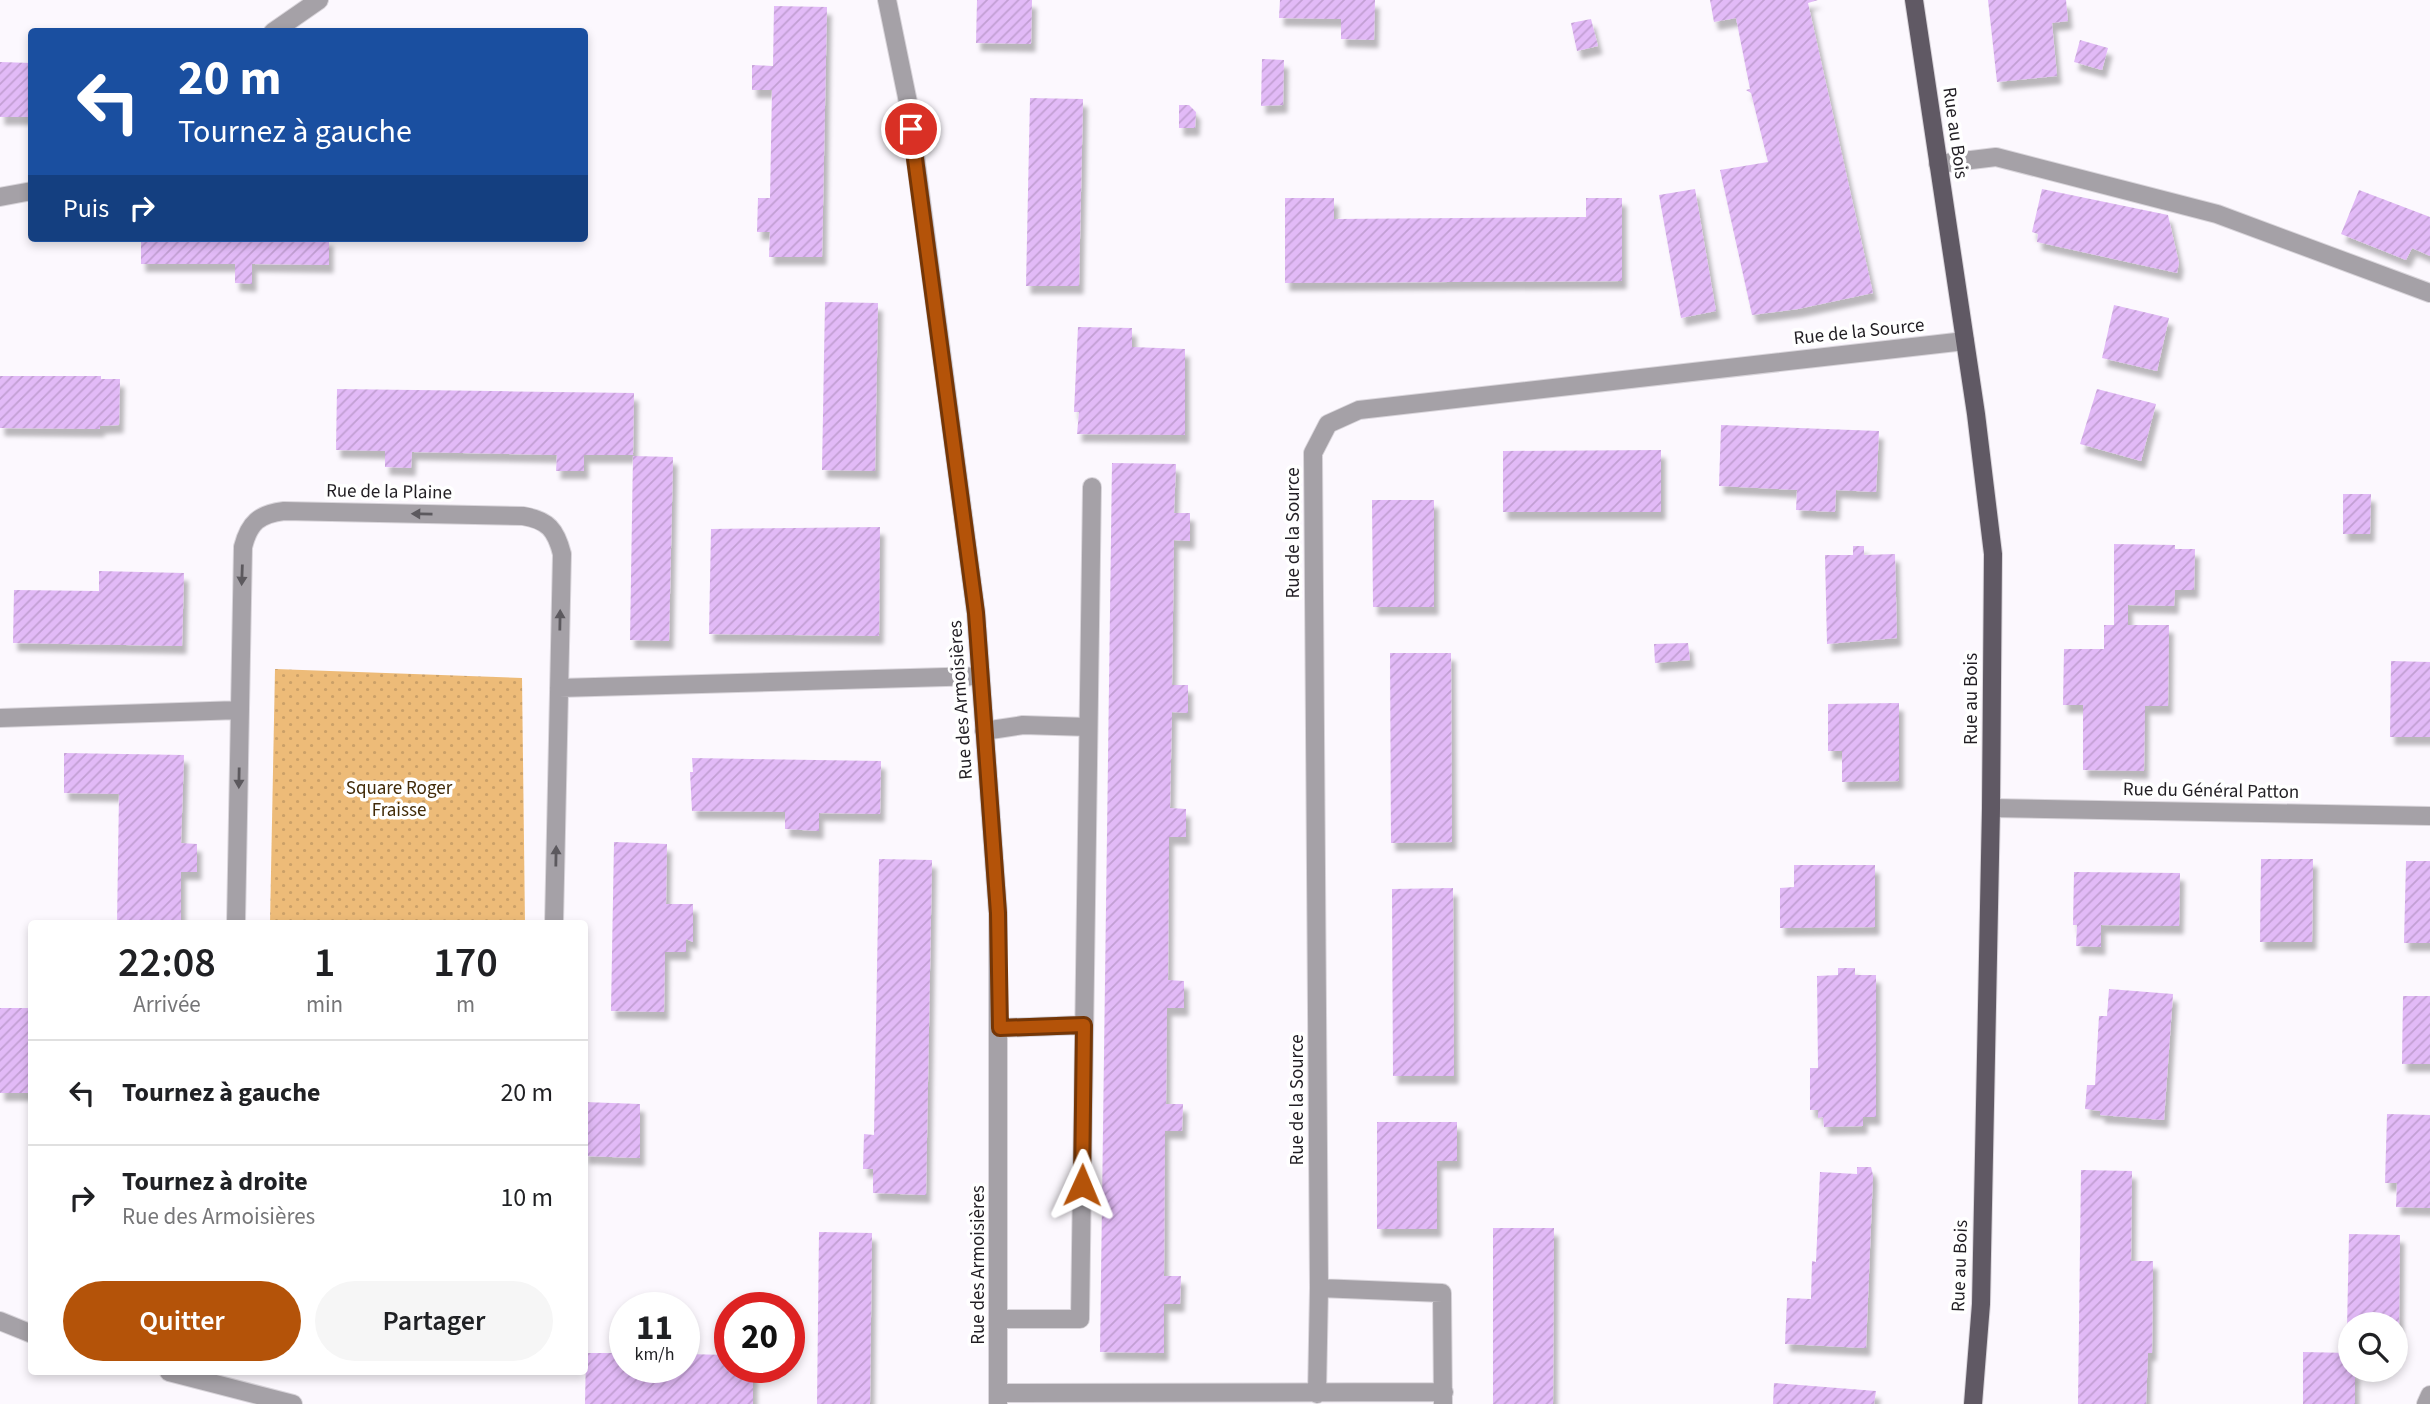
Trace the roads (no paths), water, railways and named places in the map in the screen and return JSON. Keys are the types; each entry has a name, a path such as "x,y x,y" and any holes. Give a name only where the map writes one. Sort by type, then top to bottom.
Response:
{"main road":[{"name":"Rue au Bois","path":"1914,0 1965,341 1993,554 1981,1304 1973,1404"}],"street":[{"path":"279,28 318,0"},
{"name":"Rue des Armoisières","path":"887,0 908,102 976,613 998,913 998,1399"},
{"path":"1938,164 1996,157 2204,211 2430,293"},
{"path":"0,197 28,192"},
{"name":"Rue de la Source","path":"1317,1394 1319,1288 1313,453 1328,424 1359,410 1965,341"},
{"path":"999,1319 1080,1319 1091,487"},
{"name":"Rue de la Plaine","path":"236,920 243,547 247,531 257,519 268,513 284,511 523,516 551,525 558,537 562,554 554,920"},
{"path":"559,688 980,676"},
{"path":"0,718 240,710"},
{"path":"984,732 1023,725 1088,727"},
{"name":"Rue du Général Patton","path":"1991,807 2430,816"},
{"path":"1000,1028 1084,1025"},
{"path":"998,1399 1317,1394 1444,1398 1442,1293 1319,1288"},
{"path":"0,1321 28,1332"},
{"path":"181,1375 293,1404"},
{"path":"2426,1404 2430,1395"}],"park label":[{"name":"Square Roger Fraisse","path":"399,799"}]}
